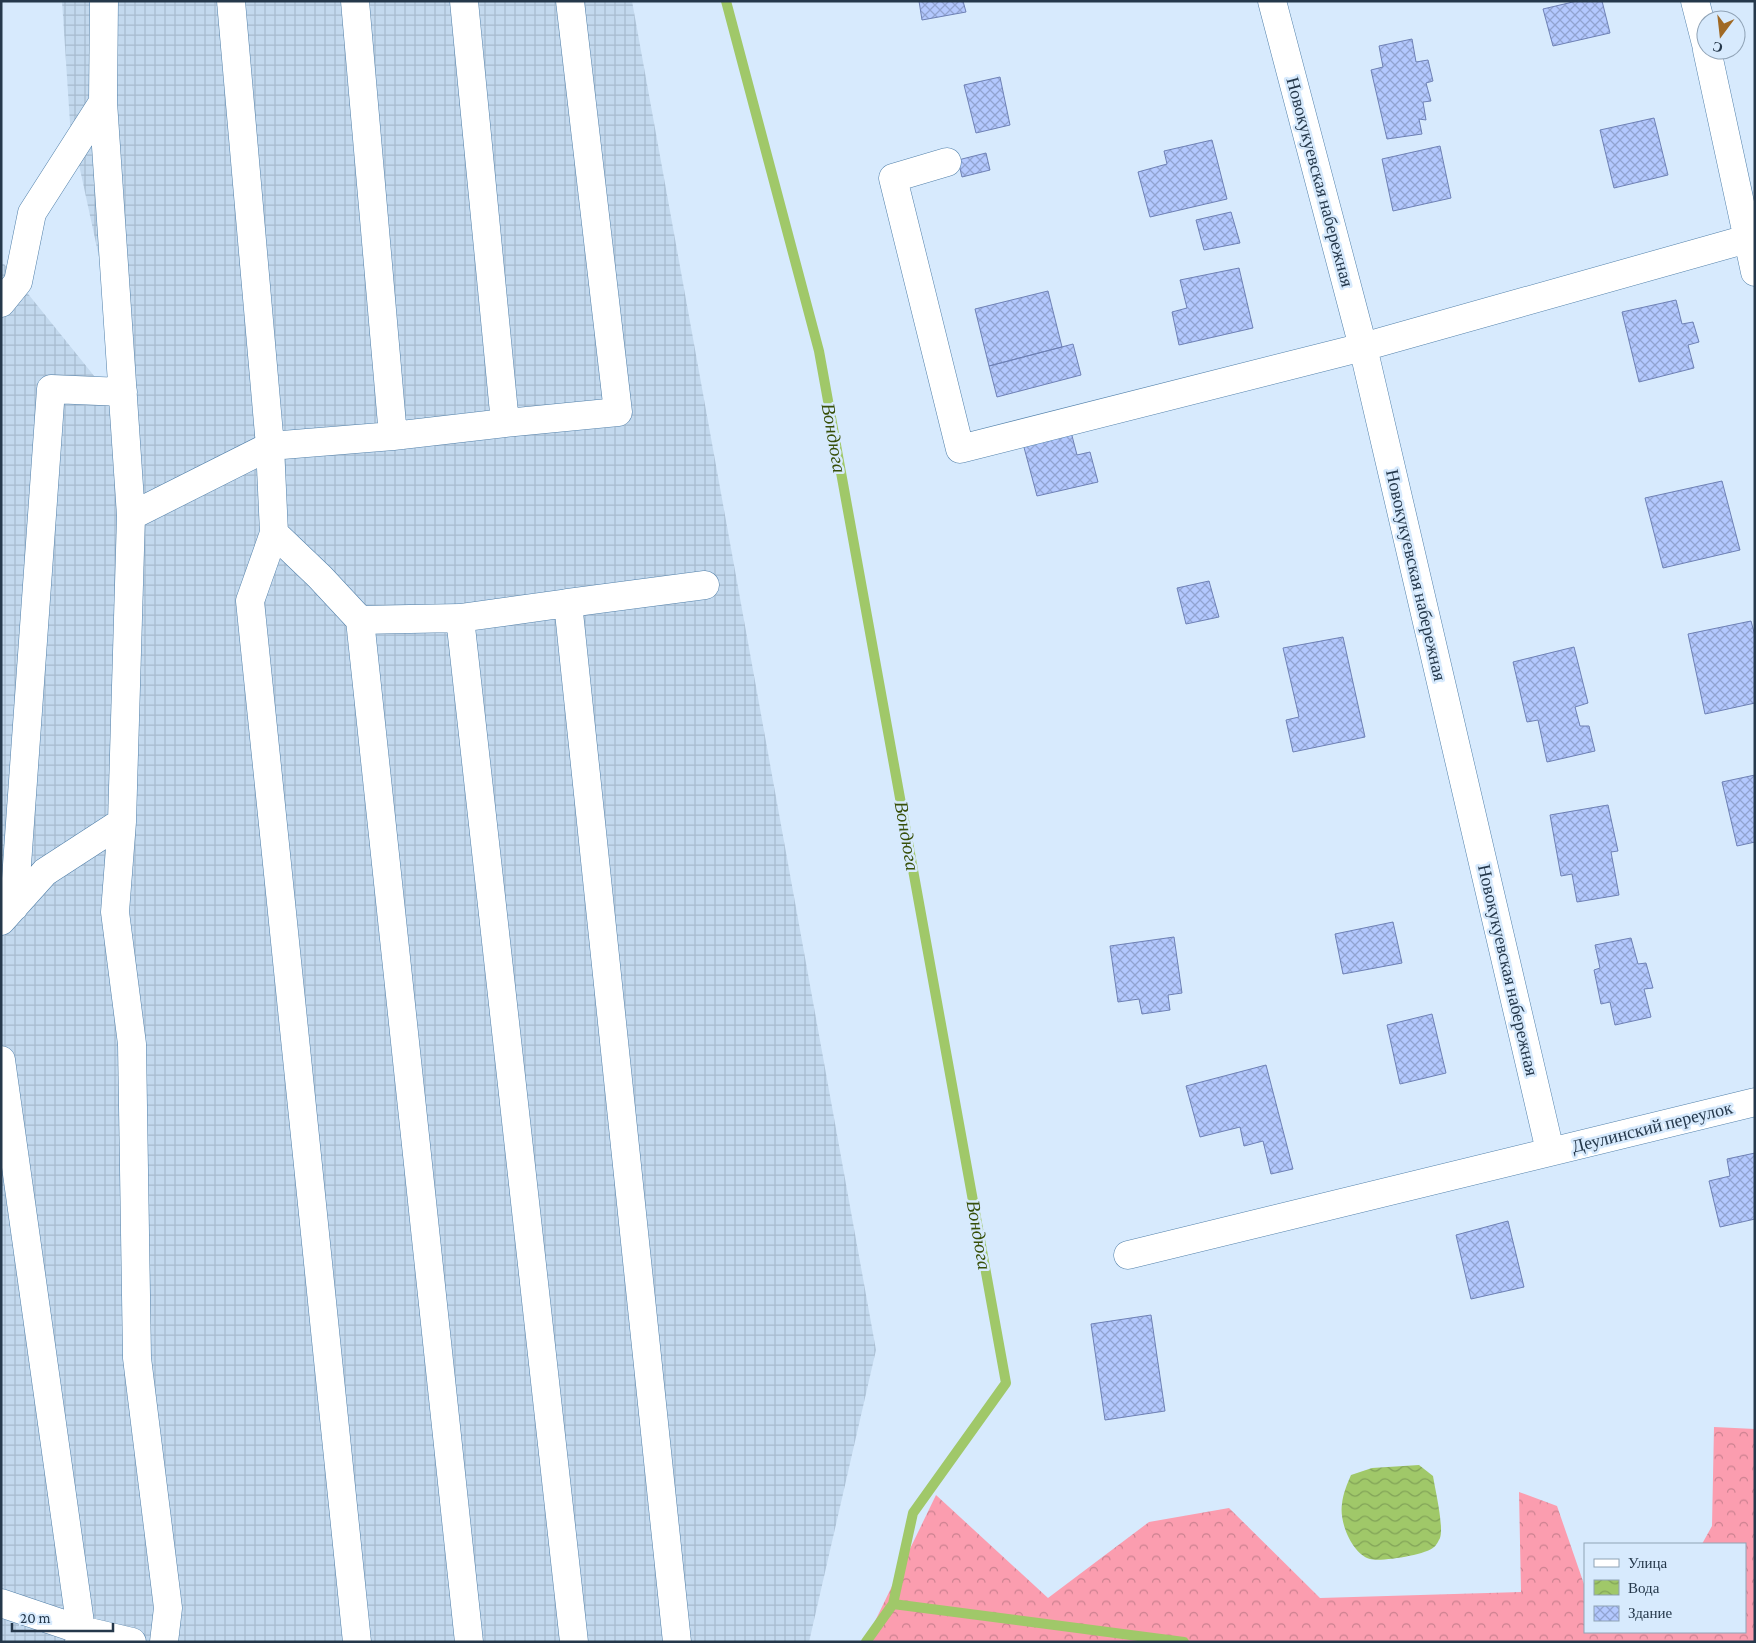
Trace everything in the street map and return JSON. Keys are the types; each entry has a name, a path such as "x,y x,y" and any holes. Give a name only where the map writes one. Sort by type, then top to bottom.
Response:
{"street":[{"path":"104,1 103,102 131,516 122,822 115,912 132,1044 136,1358 168,1608 164,1642"},
{"path":"232,1 270,446 274,533 250,601 358,1642"},
{"path":"355,1 393,436"},
{"path":"464,1 505,423"},
{"path":"131,516 270,446 393,436 618,412 570,1"},
{"name":"Новокукуевская набережная","path":"1272,1 1363,347 1550,1151"},
{"path":"1709,60 1755,272"},
{"path":"1,303 18,282 32,213 103,102"},
{"path":"947,162 893,178 960,449 1363,347 1747,240"},
{"path":"8,914 51,389 123,392"},
{"path":"274,533 320,577 360,620 469,1642"},
{"path":"360,620 460,618 705,585"},
{"path":"568,603 677,1642"},
{"path":"460,618 574,1642"},
{"path":"8,914 45,872 122,822"},
{"path":"1,1060 80,1636"},
{"name":"Деулинский переулок","path":"1128,1255 1755,1102"},
{"path":"1,1603 80,1636 132,1642"}],"shaded area":[{"path":"62,1 632,1 876,1350 809,1642 1,1642 1,264 4,264 136,428 70,123"}],"green space":[{"path":"1714,1427 1755,1429 1755,1642 865,1642 936,1495 1048,1598 1149,1522 1229,1508 1320,1598 1521,1592 1519,1492 1557,1506 1584,1584 1584,1633 1746,1633 1746,1543 1703,1543 1712,1526"}],"water":[{"path":"1419,1465 1433,1476 1441,1525 1440,1538 1437,1543 1422,1553 1403,1557 1376,1560 1364,1556 1352,1544 1343,1519 1342,1511 1345,1489 1351,1475 1372,1468"}],"building":[{"path":"919,1 963,1 966,12 922,20"},
{"path":"1577,1 1602,1 1610,33 1553,46 1543,9"},
{"path":"1412,39 1416,62 1428,60 1433,81 1426,83 1431,101 1423,102 1426,120 1419,119 1422,134 1387,139 1371,70 1383,67 1379,46"},
{"path":"1000,77 1010,125 976,133 964,85"},
{"path":"1654,118 1668,175 1614,188 1600,130"},
{"path":"1212,140 1227,199 1150,217 1138,172 1167,164 1164,151"},
{"path":"1440,146 1451,198 1393,211 1382,159"},
{"path":"986,153 990,170 962,177 958,160"},
{"path":"1231,212 1240,243 1204,250 1196,220"},
{"path":"1239,268 1253,328 1179,345 1172,312 1187,308 1180,280"},
{"path":"1048,291 1062,347 989,366 975,309"},
{"path":"1676,300 1682,324 1693,322 1699,342 1688,345 1694,368 1639,382 1622,312"},
{"path":"1073,344 1081,375 997,397 989,366"},
{"path":"1070,428 1077,455 1090,452 1098,482 1037,496 1022,440"},
{"path":"1722,481 1740,550 1663,568 1645,498"},
{"path":"1209,581 1219,617 1186,624 1177,588"},
{"path":"1751,621 1755,636 1755,703 1705,714 1688,634"},
{"path":"1343,637 1365,737 1293,752 1286,720 1299,717 1283,648"},
{"path":"1574,647 1588,703 1575,707 1580,726 1589,726 1595,751 1547,762 1538,720 1527,722 1513,662"},
{"path":"1755,775 1755,842 1737,846 1722,782"},
{"path":"1608,805 1618,851 1611,852 1619,895 1577,902 1572,874 1561,876 1550,815"},
{"path":"1393,922 1402,963 1343,974 1335,934"},
{"path":"1174,937 1182,993 1168,995 1170,1010 1142,1014 1139,999 1118,1002 1110,946"},
{"path":"1631,938 1638,964 1646,963 1653,988 1644,989 1651,1017 1615,1025 1610,1002 1601,1004 1594,970 1600,968 1595,945"},
{"path":"1432,1014 1446,1073 1400,1084 1387,1025"},
{"path":"1266,1065 1293,1169 1271,1174 1263,1141 1244,1146 1240,1127 1200,1137 1186,1086"},
{"path":"1755,1153 1755,1219 1720,1227 1709,1181 1730,1176 1727,1159"},
{"path":"1508,1221 1524,1287 1471,1299 1456,1235"},
{"path":"1151,1315 1165,1411 1105,1420 1091,1324"}],"waterway":[{"name":"Вондюга","path":"726,1 819,351 1006,1383 913,1513 893,1604 866,1642"},
{"path":"893,1604 1184,1642"}]}
